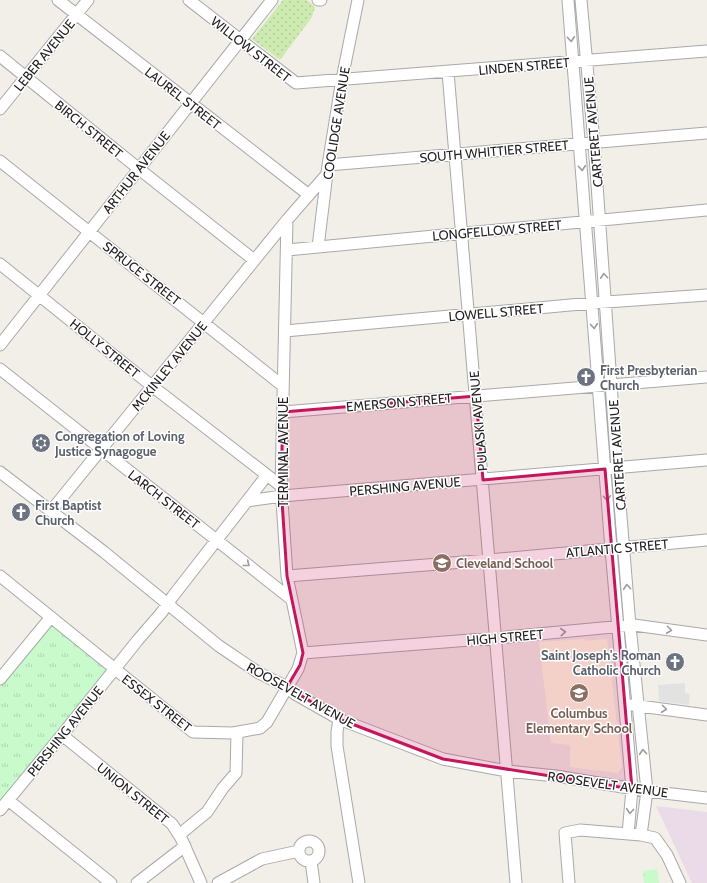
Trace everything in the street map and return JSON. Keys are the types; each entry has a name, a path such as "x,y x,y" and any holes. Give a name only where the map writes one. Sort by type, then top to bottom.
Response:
{"street":[{"name":"LAUREL STREET","path":"58,0 309,196"},
{"name":"LEBER AVENUE","path":"0,110 88,0"},
{"name":"WILLOW STREET","path":"189,0 294,83 342,80"},
{"name":"ARTHUR AVENUE","path":"0,345 272,0"},
{"name":"COOLIDGE AVENUE","path":"318,247 342,80 358,0"},
{"name":"CARTERET AVENUE","path":"568,0 611,549 632,789 628,834"},
{"name":"CARTERET AVENUE","path":"581,0 594,142 617,468 630,626 647,791 641,835"},
{"name":"LINDEN STREET","path":"342,80 707,51"},
{"name":"BIRCH STREET","path":"0,56 254,260"},
{"name":"PULASKI AVENUE","path":"448,72 516,883"},
{"name":"SOUTH WHITTIER STREET","path":"328,170 456,155 707,133"},
{"name":"SPRUCE STREET","path":"0,161 283,386"},
{"name":"MCKINLEY AVENUE","path":"51,511 254,260 309,196 328,170"},
{"name":"LONGFELLOW STREET","path":"287,250 707,210"},
{"path":"287,220 287,250"},
{"name":"TERMINAL AVENUE","path":"287,250 281,491 287,576 303,653"},
{"name":"HOLLY STREET","path":"0,264 152,386 267,475 281,491"},
{"name":"LOWELL STREET","path":"285,331 592,303 707,295"},
{"name":"LARCH STREET","path":"0,369 291,599"},
{"name":"EMERSON STREET","path":"283,412 707,377"},
{"name":"PERSHING AVENUE","path":"247,501 281,491 483,480 707,460"},
{"name":"ROOSEVELT AVENUE","path":"0,472 104,552 219,646 240,661 287,687 295,694 339,719 443,759 507,771 556,776 632,789 707,798"},
{"name":"PERSHING AVENUE","path":"0,810 162,612 166,604 267,475"},
{"name":"ATLANTIC STREET","path":"287,576 489,560 707,540"},
{"name":"ESSEX STREET","path":"0,576 193,732 237,733 260,728 267,722 300,665 303,653"},
{"path":"0,680 50,617"},
{"name":"HIGH STREET","path":"303,653 630,626 707,635"},
{"path":"625,704 707,715"},
{"path":"339,719 337,746 359,883"},
{"path":"179,835 207,812 223,788 236,773 237,733"},
{"name":"UNION STREET","path":"62,735 172,824 185,846 201,883"},
{"path":"8,800 111,883"},
{"path":"570,883 565,833 580,830 641,835 655,838 667,855 680,883"},
{"path":"307,840 314,842 319,848 316,858 311,861 303,859 299,851 300,845 307,840"},
{"path":"137,883 185,846"},
{"path":"218,883 262,859 299,851"},
{"path":"311,861 314,883"}],"highlighted area":[{"path":"476,396 483,480 605,469 632,789 443,759 339,719 287,687 300,665 303,653 287,576 281,486 283,412"}],"shaded area":[{"name":"Columbus Elementary School","path":"585,639 585,641 607,639 622,767 618,773 570,767 570,745 551,743 539,642"},
{"path":"685,683 685,693 690,694 689,705 659,701 658,685"},
{"path":"656,806 707,812 707,883 692,883"}],"green space":[{"path":"283,0 307,0 315,7 312,17 280,60 252,39"},
{"path":"49,618 112,673 0,811 0,677"},
{"path":"657,869 659,883 644,883 643,871"}],"place":[{"name":"First Presbyterian Church","path":"586,377"},
{"name":"Congregation of Loving Justice Synagogue","path":"41,443"},
{"name":"First Baptist Church","path":"21,512"},
{"name":"Cleveland School","path":"442,563"},
{"name":"Saint Joseph's Roman Catholic Church","path":"675,662"},
{"name":"Columbus Elementary School","path":"579,693"}]}
